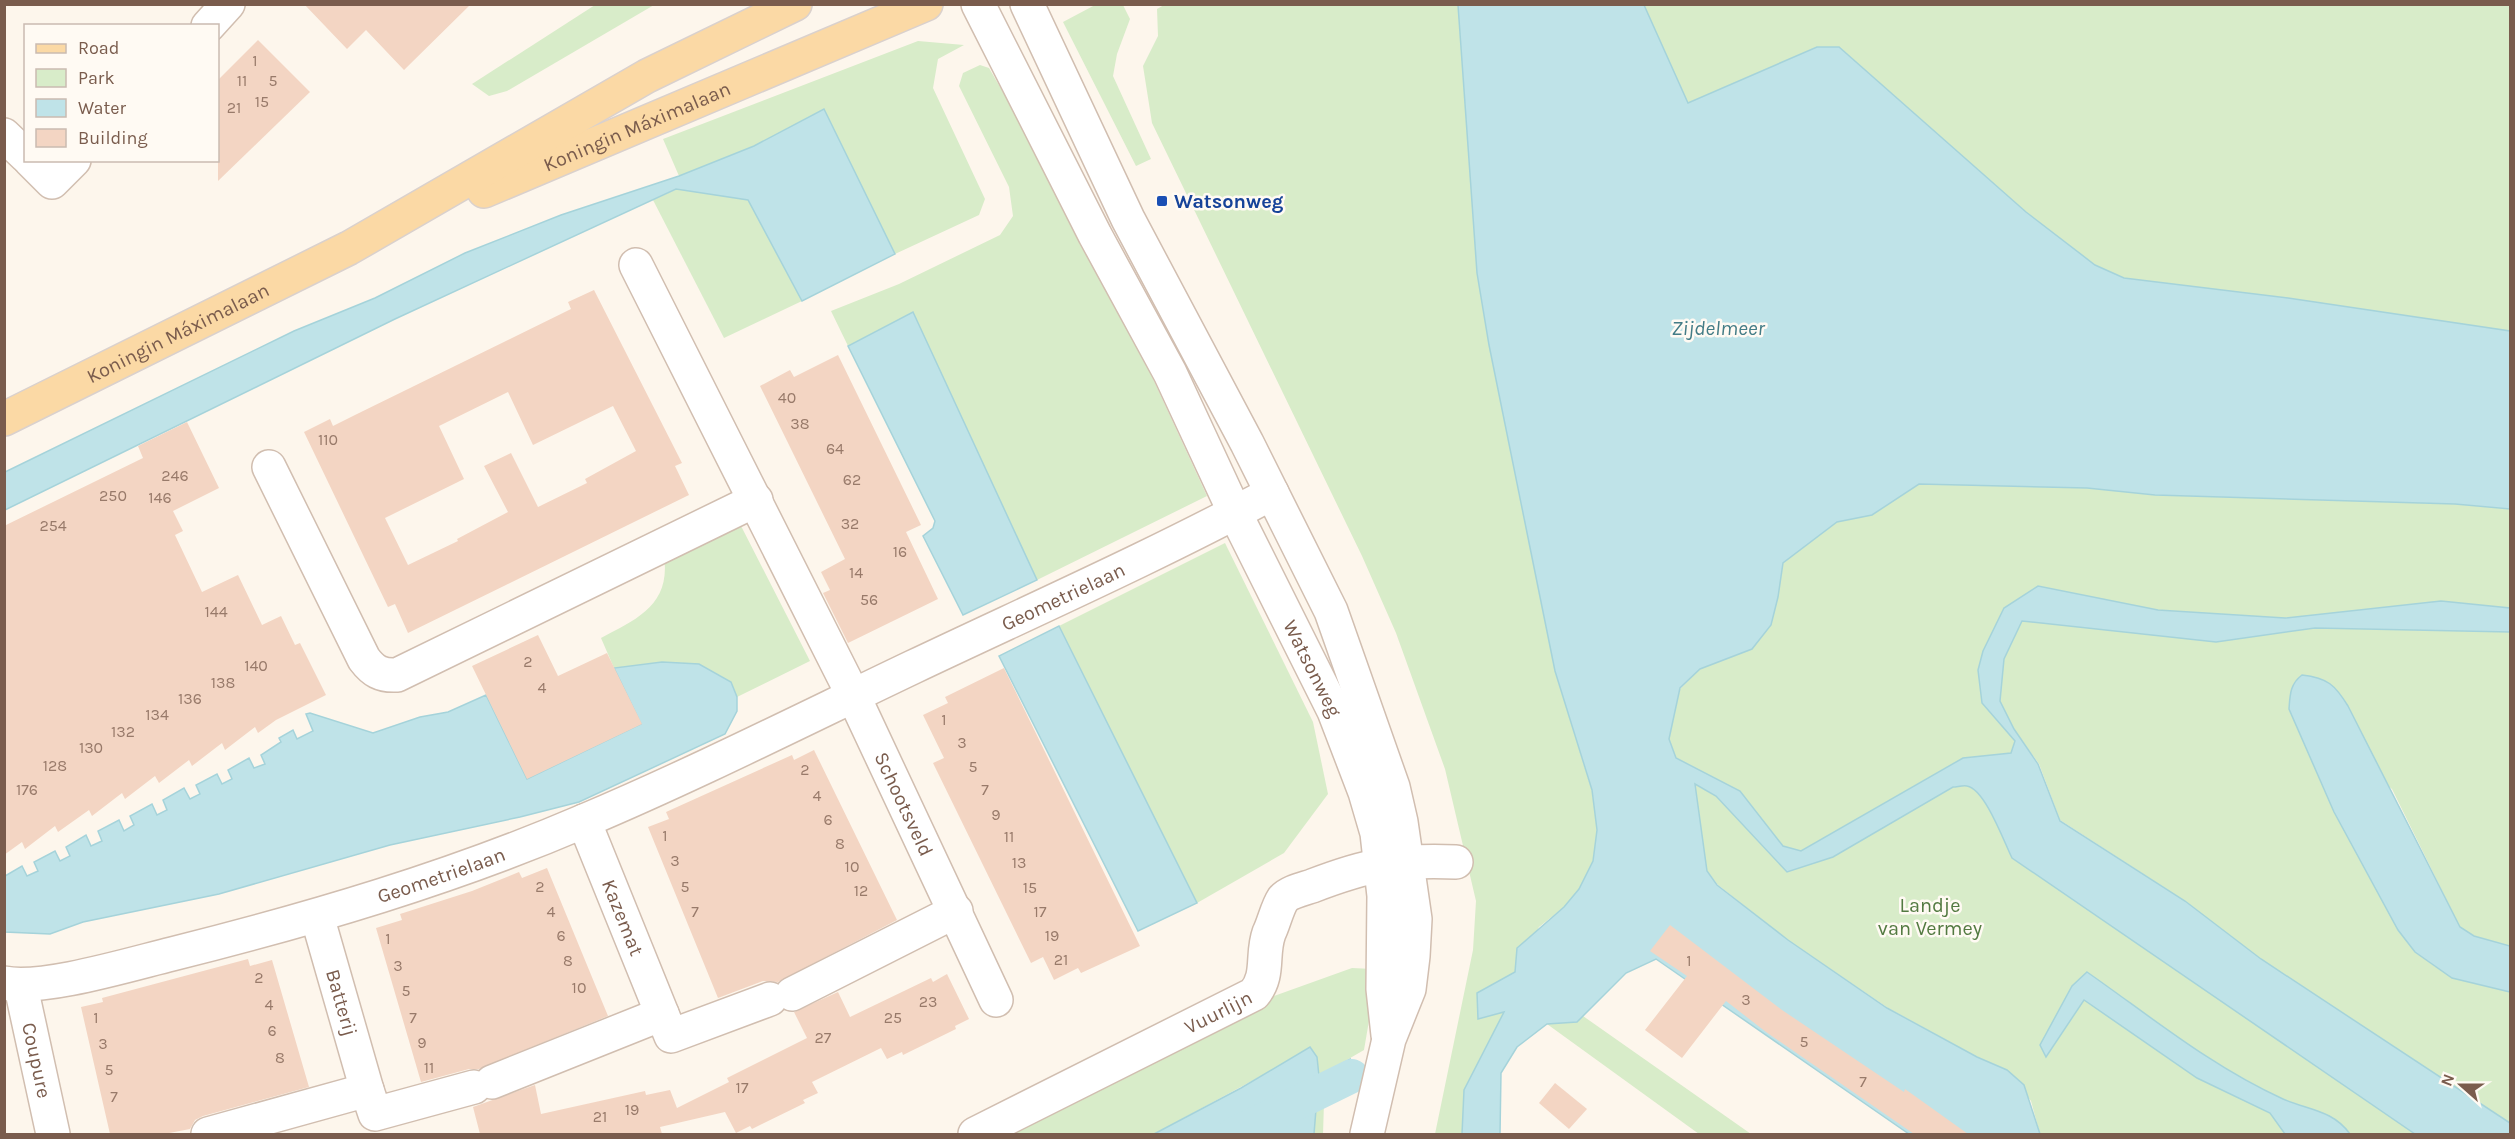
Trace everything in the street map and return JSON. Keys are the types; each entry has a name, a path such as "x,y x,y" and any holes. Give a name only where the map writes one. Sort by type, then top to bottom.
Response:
{"main road":[{"name":"Koningin Máximalaan","path":"350,248 647,76 795,4"},
{"name":"Koningin Máximalaan","path":"4,419 350,248 926,4"}],"street":[{"path":"210,24 228,4"},
{"name":"Watsonweg","path":"978,4 1095,235 1170,373 1235,513 1334,711 1415,919 1409,989 1389,1038 1367,1134"},
{"name":"Watsonweg","path":"1027,4 1128,219 1272,493 1331,611 1393,787 1394,862"},
{"path":"4,135 24,154"},
{"path":"32,162 52,182 72,162"},
{"path":"636,265 853,695"},
{"path":"269,466 364,659 372,670 386,675 397,675 756,500"},
{"name":"Geometrielaan","path":"13,985 114,968 317,916 421,882 584,821 978,636 1235,513 1272,493"},
{"name":"Schootsveld","path":"853,695 996,1000"},
{"name":"Kazemat","path":"584,821 671,1036 781,997 956,911"},
{"name":"Vuurlijn","path":"975,1134 1254,994 1265,977 1267,940 1285,897 1349,872 1394,862 1456,862"},
{"name":"Batterij","path":"317,916 375,1114 483,1084 662,1014"},
{"name":"Coupure","path":"13,985 53,1134"},
{"path":"208,1134 367,1090"}],"green space":[{"path":"595,5 654,5 507,91 489,96 472,84"},
{"path":"1095,5 1123,5 1130,19 1117,54 1113,76 1151,159 1136,166 1063,22"},
{"path":"1164,5 1458,5 1477,273 1489,345 1555,671 1592,791 1597,830 1593,861 1579,889 1564,907 1539,927 1516,972 1477,993 1505,1011 1464,1090 1462,1134 1435,1134 1473,950 1476,901 1445,769 1396,633 1362,556 1152,123 1143,66 1158,36 1157,9"},
{"path":"1644,5 2510,5 2510,331 2288,298 2124,278 2095,265 2026,212 1839,47 1817,47 1688,103"},
{"path":"918,41 964,45 938,59 933,88 985,199 979,215 895,254 824,110 754,146 679,176 663,139"},
{"path":"980,65 989,68 1091,244 1207,496 1037,580 913,312 848,346 831,311 899,284 1000,235 1013,216 1009,187 959,86 963,73"},
{"path":"677,189 748,200 802,301 724,338 653,200"},
{"path":"1919,484 2087,488 2155,495 2455,504 2510,509 2510,608 2441,601 2285,618 2158,610 2038,586 1982,703 2015,741 2011,753 1963,758 1801,851 1783,846 1740,791 1676,758 1669,739 1680,689 1700,669 1752,649 1778,597 1782,564 1837,522 1872,515"},
{"path":"739,522 810,661 737,697 731,682 662,662 614,668 601,638 639,617 657,598 665,573 664,556"},
{"path":"1225,543 1313,722 1328,794 1284,853 1197,903 1059,626"},
{"path":"2022,621 2216,642 2315,628 2510,632 2510,946 2474,936 2460,927 2392,789 2289,709 2398,930 2423,957 2447,973 2460,979 2510,992 2510,1123 2261,959 2185,901 2060,820 2039,764 2014,729 2000,701 2004,659"},
{"name":"Landje van Vermey","path":"1694,784 1716,796 1787,872 1953,787 1965,786 1974,789 1994,817 2012,858 2415,1134 2040,1134 2031,1101 2007,1070 1977,1057 1888,1008 1788,940 1718,885 1707,871"},
{"path":"1352,968 1373,969 1371,1009 1364,1050 1319,1076 1317,1057 1274,1069 1154,1134 1006,1134 1274,996"},
{"path":"1583,1016 1751,1134 1699,1134 1547,1024 1577,1022"},
{"path":"1324,1102 1323,1134 1271,1134"}],"water":[{"name":"Zijdelmeer","path":"1458,5 1644,5 1688,103 1817,47 1839,47 2026,212 2095,265 2124,278 2288,298 2510,331 2510,509 2455,504 2155,495 2087,488 1919,484 1872,515 1837,522 1783,563 1771,625 1752,649 1700,669 1680,688 1669,739 1676,758 1740,791 1783,846 1801,851 1963,758 2011,753 2015,741 1982,703 1978,670 1983,651 2004,608 2038,586 2158,610 2285,618 2441,601 2510,608 2510,632 2315,628 2216,642 2022,621 2004,659 2000,701 2014,729 2038,764 2060,821 2185,901 2261,959 2510,1123 2510,1134 2415,1134 2012,858 1987,806 1974,789 1967,786 1953,787 1833,857 1787,872 1716,796 1695,784 1707,871 1717,885 1788,940 1887,1008 1977,1057 2007,1070 2024,1085 2040,1134 1909,1134 1656,959 1626,973 1577,1022 1547,1024 1517,1047 1501,1073 1500,1134 1462,1134 1464,1090 1504,1012 1478,1019 1477,993 1515,972 1517,948 1564,907 1579,889 1593,861 1597,830 1592,790 1555,671 1489,345 1477,273"},
{"path":"824,109 895,254 802,301 748,200 676,189 395,319 5,510 5,472 294,331 375,298 465,253 561,215 679,176 754,146"},
{"path":"913,312 1037,580 963,615 923,536 933,528 935,521 848,346"},
{"path":"1059,626 1197,903 1138,931 999,656"},
{"path":"662,662 699,664 731,682 737,697 737,711 725,734 579,802 390,845 219,894 83,922 50,934 5,932 5,876 22,866 27,876 38,871 34,862 55,851 60,861 70,856 66,847 86,835 91,846 102,841 98,831 119,820 124,831 134,825 130,816 152,804 157,815 167,810 163,800 184,788 190,799 200,794 196,785 217,774 222,784 232,779 228,770 249,758 254,768 265,764 261,755 281,742 279,738 293,730 297,739 313,731 306,714 310,713 373,733 420,717 448,712 486,695 527,779 641,724 614,668"},
{"path":"2302,675 2318,678 2330,684 2348,706 2460,927 2474,936 2510,946 2510,992 2452,978 2415,952 2398,930 2334,812 2289,709 2293,686"},
{"path":"2087,972 2231,1072 2283,1099 2328,1115 2350,1134 2285,1134 2270,1113 2197,1078 2084,1000 2046,1057 2040,1045 2072,986"},
{"path":"1310,1047 1317,1057 1319,1076 1350,1059 1347,1082 1317,1097 1314,1134 1154,1134 1241,1088"}],"building":[{"path":"304,4 471,4 404,70 366,30 347,49"},
{"path":"258,40 310,92 218,181 219,162 219,79"},
{"path":"594,290 682,463 675,466 689,495 408,633 395,604 388,607 304,432 330,419 333,426 571,309 568,302","holes":["508,392 533,445 613,406 636,451 585,479 587,483 538,507 511,453 484,466 508,512 457,539 458,541 408,565 385,518 464,479 439,426"]},
{"path":"838,355 921,525 906,532 938,599 848,643 823,593 830,590 821,572 845,559 760,386 790,370 794,377"},
{"path":"187,422 219,488 173,511 183,531 175,535 202,592 238,575 262,625 281,616 295,645 300,643 326,695 276,720 258,733 255,727 225,750 222,743 192,766 189,760 159,783 155,776 125,799 122,793 92,816 89,810 58,832 55,826 25,849 22,842 4,855 4,526 143,458 138,446"},
{"path":"538,635 558,676 607,653 642,724 527,779 472,666"},
{"path":"1004,668 1140,946 1081,973 1078,968 1054,980 1043,957 1031,963 933,763 944,758 923,715 948,703 945,697"},
{"path":"814,750 897,920 778,982 763,981 718,998 648,827 669,819 666,812 792,755 794,760"},
{"path":"547,868 608,1016 479,1069 469,1069 421,1082 376,928 402,920 400,914 472,891 519,872 522,878"},
{"path":"1670,925 1782,1010 1904,1092 1905,1089 1968,1134 1914,1134 1766,1032 1726,1001 1682,1058 1645,1030 1687,976 1650,951"},
{"path":"248,959 250,966 272,960 309,1087 203,1116 195,1120 190,1129 164,1134 110,1134 81,1007 103,1002 102,998"},
{"path":"947,974 969,1019 955,1026 956,1029 903,1055 902,1052 887,1059 881,1048 812,1082 818,1093 803,1100 805,1103 752,1129 750,1126 736,1133 725,1112 660,1127 662,1134 480,1134 473,1107 535,1085 541,1114 645,1091 646,1095 670,1090 677,1108 729,1082 727,1078 807,1038 794,1012 838,992 850,1017 931,978 933,982"},
{"path":"1555,1083 1587,1109 1569,1129 1539,1103"}],"waterway":[{"path":"1234,1134 1352,1076"}],"place":[{"name":"Watsonweg","path":"1162,201"}]}
